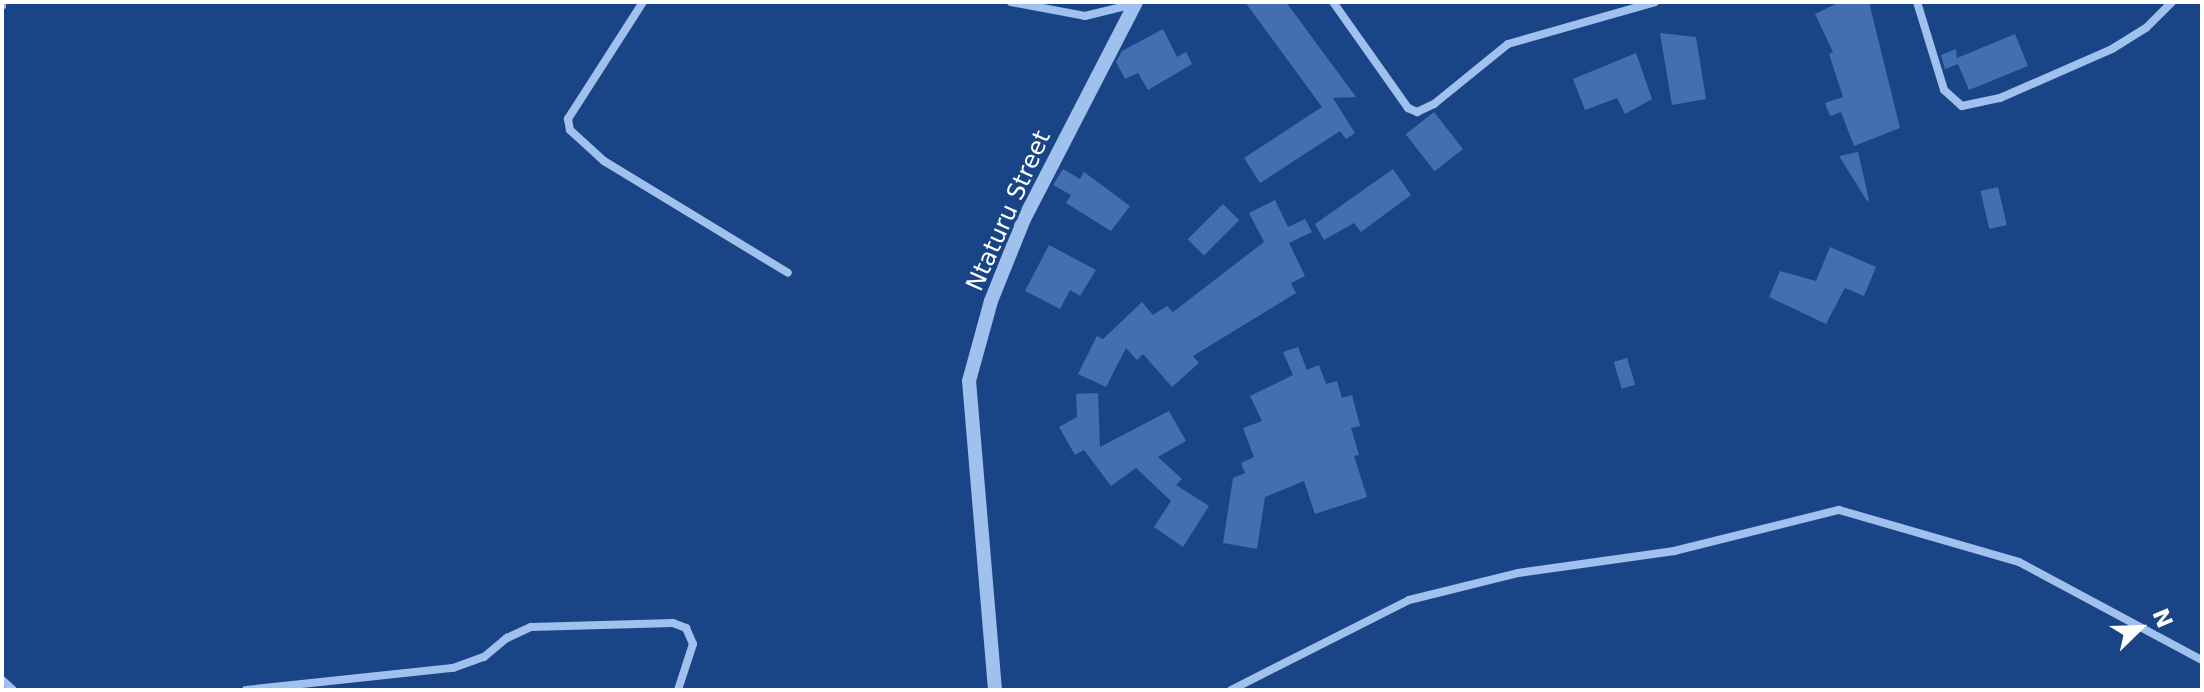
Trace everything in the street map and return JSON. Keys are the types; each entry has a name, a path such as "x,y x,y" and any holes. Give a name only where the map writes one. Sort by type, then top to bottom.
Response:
{"street":[{"path":"643,2 568,119 570,130 604,161 788,273"},
{"path":"1011,2 1085,16 1135,3"},
{"path":"1333,2 1408,108 1417,112 1434,104 1508,44 1655,2"},
{"path":"1917,2 1944,90 1962,106 2000,98 2112,49 2146,28 2172,2"},
{"name":"Ntaturu Street","path":"995,690 969,381 991,301 1024,219 1135,3"},
{"path":"1231,690 1409,600 1518,573 1674,551 1839,510 2019,562 2202,660"},
{"path":"246,690 453,668 484,657 507,638 531,627 658,623 673,623 692,635 678,690"},
{"path":"2,680 13,690"}],"building":[{"path":"1245,2 1286,2 1356,97 1333,98 1355,133 1346,139 1340,131 1260,183 1244,158 1322,107"},
{"path":"1840,2 1869,2 1900,128 1854,146 1841,112 1830,116 1825,103 1843,97 1829,54 1833,52 1815,14"},
{"path":"1163,29 1177,57 1186,52 1192,64 1148,90 1138,73 1125,79 1116,62 1122,51"},
{"path":"1660,33 1696,37 1706,99 1672,105"},
{"path":"2015,34 2028,66 1969,90 1958,64 1945,69 1941,55 1956,49 1957,58"},
{"path":"1636,53 1652,99 1625,114 1617,98 1585,110 1573,79"},
{"path":"1434,112 1463,149 1435,171 1406,134"},
{"path":"1858,152 1869,200 1867,201 1839,156"},
{"path":"1063,169 1080,179 1084,172 1130,206 1111,231 1066,203 1071,195 1053,185"},
{"path":"1393,169 1411,195 1361,232 1354,223 1324,240 1315,224"},
{"path":"1998,187 2007,225 1989,229 1980,191"},
{"path":"1275,200 1288,227 1305,219 1312,232 1289,243 1305,276 1291,283 1296,293 1193,356 1199,363 1172,387 1143,354 1137,360 1126,348 1106,387 1078,374 1097,336 1103,339 1142,302 1153,315 1167,306 1173,312 1264,242 1249,213"},
{"path":"1223,204 1239,220 1204,256 1188,239"},
{"path":"1049,245 1096,270 1080,296 1070,290 1060,309 1025,291"},
{"path":"1830,247 1876,267 1864,296 1845,288 1826,324 1769,297 1780,271 1816,281"},
{"path":"1298,347 1307,370 1319,365 1326,384 1337,381 1342,398 1352,395 1360,426 1351,428 1359,455 1354,456 1367,497 1315,514 1304,481 1265,497 1257,549 1223,543 1233,478 1245,473 1241,463 1254,457 1243,428 1262,421 1250,396 1293,375 1283,352"},
{"path":"1627,358 1635,385 1622,389 1614,362"},
{"path":"1098,393 1100,447 1169,411 1186,441 1158,457 1182,479 1176,485 1209,506 1183,547 1154,527 1171,501 1136,468 1111,486 1084,450 1075,455 1059,427 1077,417 1076,394"}]}
